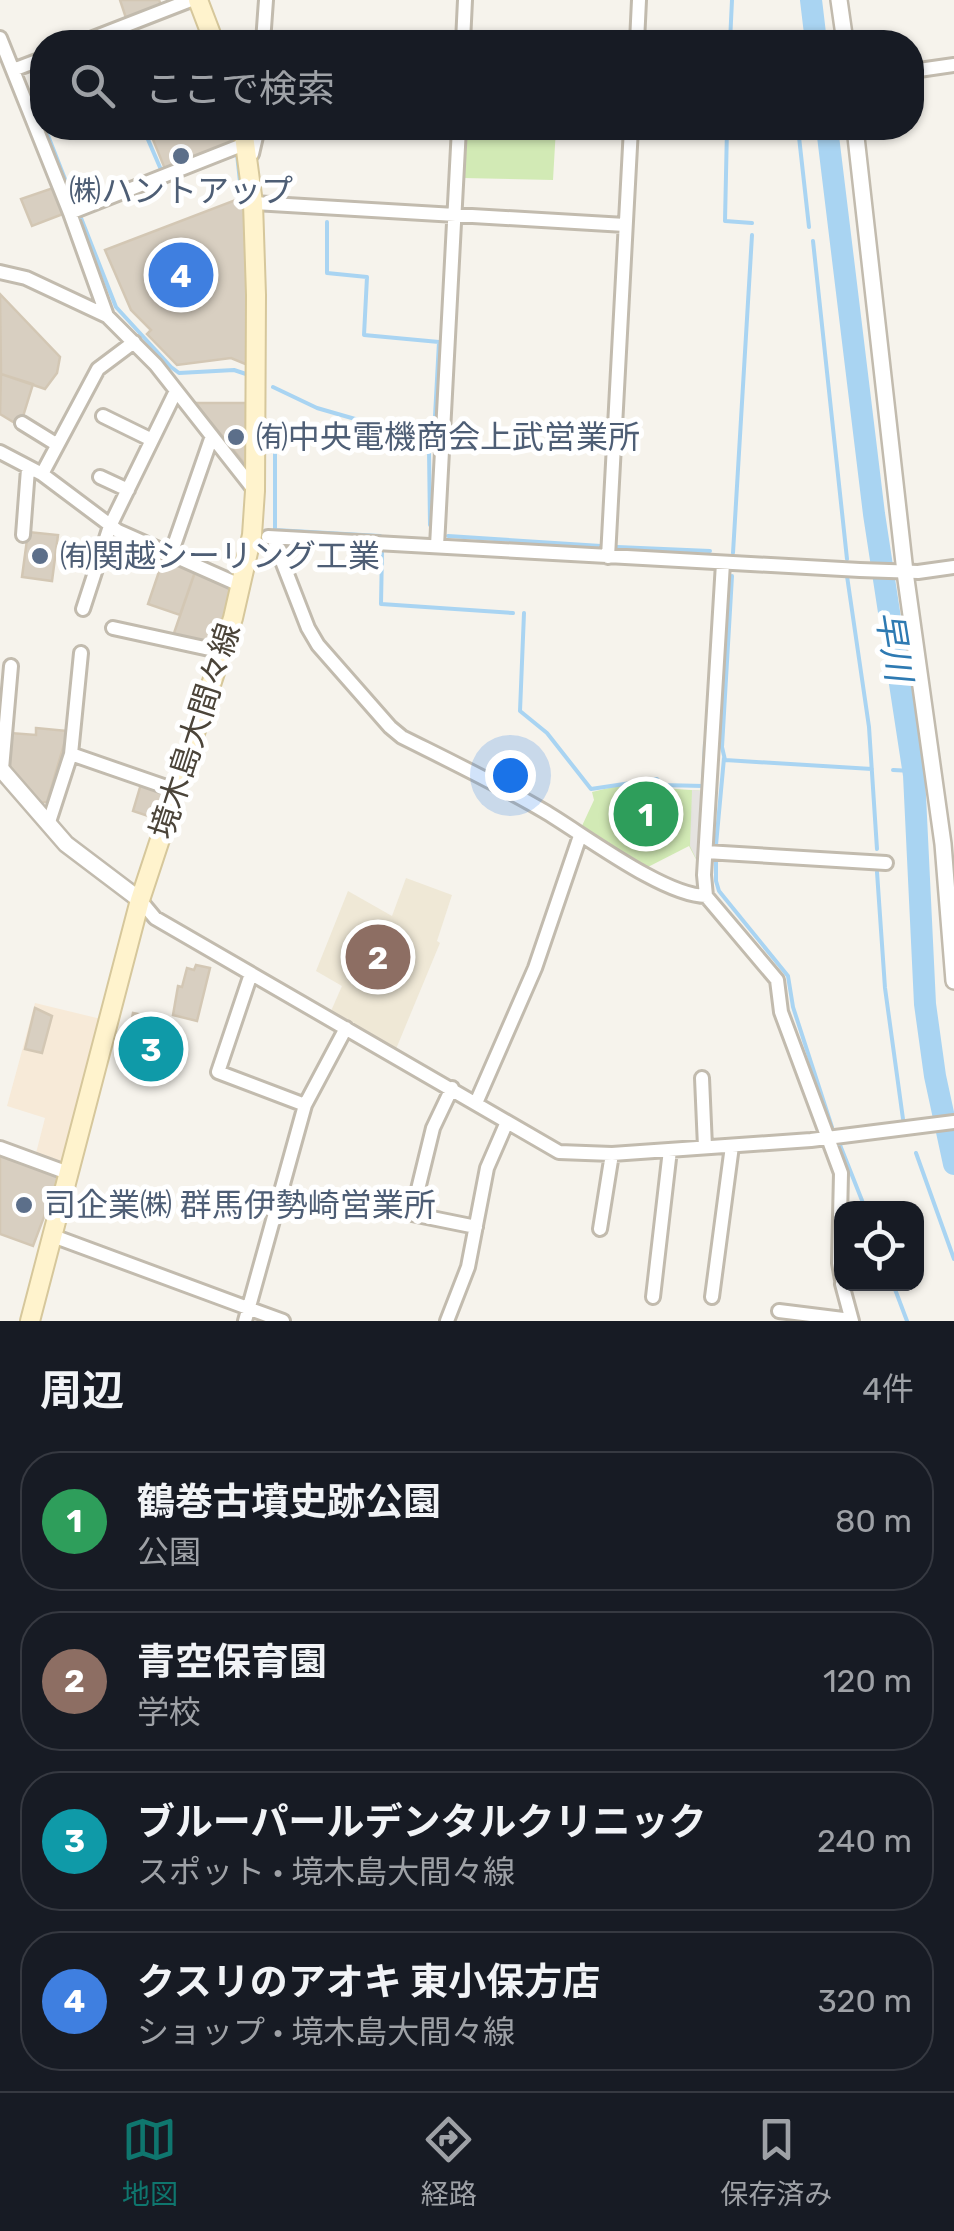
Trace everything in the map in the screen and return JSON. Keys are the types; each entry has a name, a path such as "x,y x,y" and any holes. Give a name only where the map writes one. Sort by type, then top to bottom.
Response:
{"main road":[{"path":"198,0 209,30"},
{"name":"境木島大間々線","path":"30,1321 140,900 222,652 252,536 253,203 249,140"}],"street":[{"path":"114,30 191,0"},
{"path":"264,30 266,0"},
{"path":"463,30 464,0"},
{"path":"638,30 639,0"},
{"path":"839,0 843,30"},
{"path":"0,38 9,73 30,121"},
{"path":"924,68 954,64"},
{"path":"38,140 70,213 106,316"},
{"path":"70,213 233,140"},
{"path":"437,546 458,140"},
{"path":"608,557 631,140"},
{"path":"856,140 902,571 943,844 954,982"},
{"path":"253,203 626,225"},
{"path":"0,272 26,278 106,316 176,391 255,491"},
{"path":"23,536 35,472 56,444 98,369 134,342"},
{"path":"83,608 110,526 176,391"},
{"path":"103,416 152,440"},
{"path":"22,423 56,444"},
{"path":"171,554 212,436"},
{"path":"0,452 110,526 242,586"},
{"path":"100,477 128,490"},
{"path":"252,536 860,570 954,567"},
{"path":"273,538 318,644 402,737 546,812 632,866 694,896 706,896"},
{"path":"723,563 706,896 777,980 781,1012 841,1174 840,1201"},
{"path":"113,628 222,652"},
{"path":"49,822 71,754 81,653"},
{"path":"11,666 1,769 66,844 140,900 155,918 559,1152 612,1154 706,1148 954,1122"},
{"path":"71,754 175,790"},
{"path":"476,1104 534,968 580,836"},
{"path":"706,852 886,864"},
{"path":"251,974 218,1072 305,1105"},
{"path":"246,1314 305,1105 346,1028"},
{"path":"702,1078 706,1148"},
{"path":"452,1088 433,1128 412,1214 476,1227"},
{"path":"446,1321 464,1280 487,1168 508,1122"},
{"path":"712,1297 732,1146"},
{"path":"0,1148 68,1173"},
{"path":"652,1297 670,1150"},
{"path":"600,1229 612,1154"},
{"path":"53,1236 246,1314 283,1321"},
{"path":"779,1310 851,1320 844,1291"}],"shaded area":[{"path":"692,790 706,791 700,867 690,846"},
{"path":"406,878 452,895 437,941 440,943 396,1049 331,1011 342,986 316,971 348,891 392,916"},
{"path":"35,1003 101,1019 62,1165 35,1157 45,1118 7,1106"}],"green space":[{"path":"465,140 555,140 553,180 463,178"},
{"path":"655,782 661,788 706,791 700,867 689,846 646,868 581,828 594,800 592,792"}],"building":[{"path":"120,0 159,0 162,7 127,21"},
{"path":"153,140 238,140 239,142 165,169"},
{"path":"53,188 63,214 32,226 21,199"},
{"path":"246,196 248,365 231,358 177,365 147,334 151,330 131,310 105,250"},
{"path":"0,294 60,357 57,373 45,389 1,374"},
{"path":"1,374 33,384 20,426 0,414"},
{"name":"㈲中央電機商会上武営業所","path":"195,403 249,403 250,470"},
{"name":"㈲関越シーリング工業","path":"28,532 58,535 52,581 22,577"},
{"path":"165,554 196,569 180,615 148,604"},
{"path":"196,569 236,587 219,645 173,636"},
{"path":"36,728 68,731 47,802 40,803 8,767 11,733 36,735"},
{"path":"141,784 163,791 167,800 160,820 133,811"},
{"path":"196,965 210,968 197,1021 173,1015 178,986 182,987 187,968 194,970"},
{"path":"35,1008 52,1016 42,1053 25,1049"},
{"path":"133,1013 153,1017 150,1029 131,1024"},
{"path":"136,1033 171,1041 167,1062 130,1058"},
{"name":"司企業㈱ 群馬伊勢崎営業所","path":"0,1156 59,1177 33,1246 0,1234"}],"waterway":[{"path":"731,30 732,0"},
{"name":"早川","path":"811,0 815,30"},
{"path":"50,140 74,202"},
{"path":"148,140 162,172"},
{"path":"727,140 725,221 752,223"},
{"path":"799,140 809,227"},
{"name":"早川","path":"828,140 874,514 914,775 925,1004 935,1076 954,1164"},
{"path":"200,168 237,154 242,200"},
{"path":"81,218 116,307 171,367 179,373 234,370 246,374"},
{"path":"327,222 327,273 367,277 364,335 439,342 434,435 427,446"},
{"path":"733,553 752,235"},
{"path":"813,241 847,559"},
{"path":"273,387 317,408 421,438 429,449 430,525"},
{"path":"275,452 275,530 380,536"},
{"path":"448,536 601,546"},
{"path":"617,547 710,551"},
{"path":"382,551 381,604 513,613"},
{"path":"732,576 722,747 725,760 872,769"},
{"path":"847,576 869,727 877,849"},
{"path":"524,613 520,711 547,733 591,789 657,779 662,785 703,786 705,743"},
{"path":"716,845 724,758"},
{"path":"893,770 913,771"},
{"path":"716,860 719,891 788,976 793,1007 832,1127"},
{"path":"877,872 885,988 903,1119"},
{"path":"840,1145 862,1201"},
{"path":"916,1153 954,1259"},
{"path":"896,1291 907,1321"}],"place":[{"name":"㈱ハントアップ","path":"181,156"},
{"name":"クスリのアオキ 東小保方店","path":"181,275"},
{"name":"㈲中央電機商会上武営業所","path":"236,437"},
{"name":"㈲関越シーリング工業","path":"40,556"},
{"name":"鶴巻古墳史跡公園","path":"646,814"},
{"name":"青空保育園","path":"378,957"},
{"name":"ブルーパールデンタルクリニック","path":"151,1049"},
{"name":"司企業㈱ 群馬伊勢崎営業所","path":"24,1205"}]}
